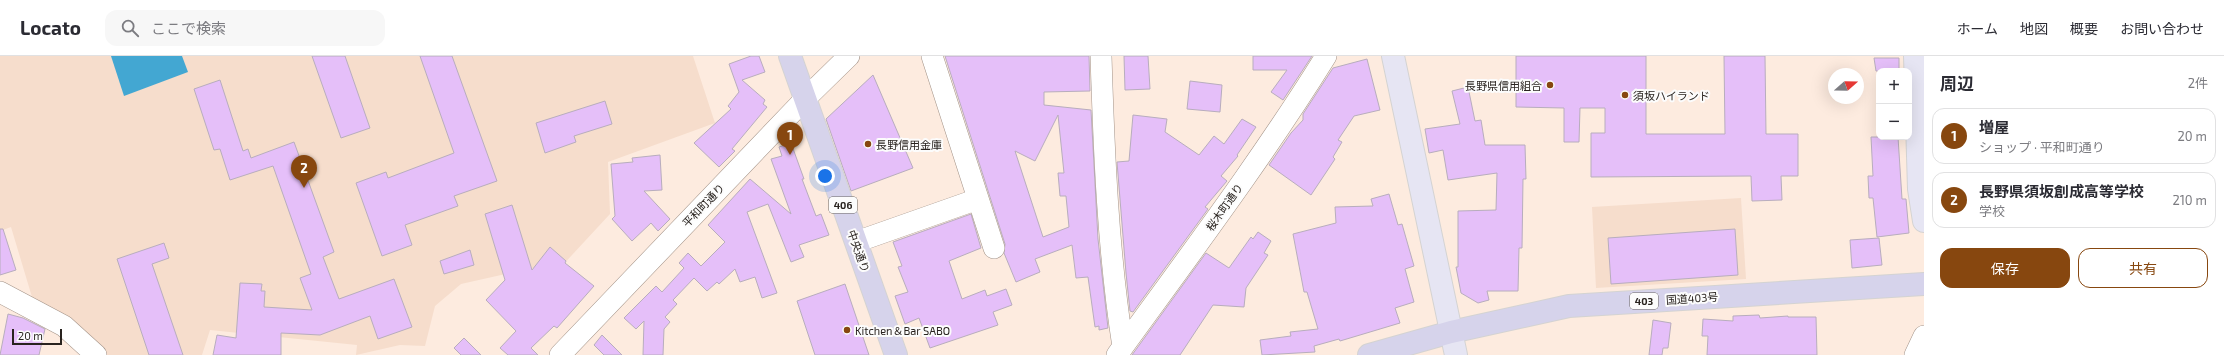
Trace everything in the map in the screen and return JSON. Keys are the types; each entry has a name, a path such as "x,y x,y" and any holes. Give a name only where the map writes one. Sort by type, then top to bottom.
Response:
{"highway":[{"name":"中央通り","path":"790,56 896,355"},
{"name":"国道403号","path":"1369,355 1451,332 1569,306 1924,284"}],"main road":[{"path":"1392,56 1456,355"},
{"path":"1915,56 1919,189 1924,221"}],"street":[{"name":"平和町通り","path":"560,355 805,99 849,56"},
{"path":"932,56 994,248"},
{"path":"1101,56 1107,190 1120,351"},
{"name":"桜木町通り","path":"1120,351 1177,274 1304,93 1326,56"},
{"path":"856,242 978,199"},
{"path":"0,292 64,326 96,355"},
{"path":"1915,355 1924,336"}],"shaded area":[{"path":"0,56 693,56 715,123 608,162 610,214 547,282 533,268 461,284 435,306 425,346 400,345 356,355 357,345 210,330 202,355 104,355 63,317 32,297 11,227 0,231"},
{"path":"1741,198 1746,279 1596,288 1592,207"}],"water":[{"path":"111,56 182,56 188,72 124,96"}],"building":[{"path":"312,56 345,56 370,128 341,138"},
{"path":"420,56 452,56 497,181 454,196 458,206 405,225 412,245 382,256 356,183 386,172 388,178 454,153"},
{"path":"751,56 759,56 765,72 742,80 765,100 763,104 767,107 732,149 735,151 719,167 694,143 731,109 728,106 739,92 729,64"},
{"path":"945,56 1089,56 1090,91 1044,92 1044,105 1091,110 1098,239 1108,328 1099,330 1099,326 1095,327 1088,277 1076,278 1072,245 1035,259 1040,272 1016,282 1004,253 1005,244","holes":["1058,115 1064,173 1058,173 1060,196 1066,196 1069,227 1043,237 1015,151 1035,161"]},
{"path":"1124,56 1148,56 1150,89 1125,90"},
{"path":"1253,56 1312,56 1283,100 1271,92 1287,70 1253,70"},
{"name":"須坂ハイランド","path":"1516,56 1646,56 1646,134 1725,134 1724,56 1765,56 1766,134 1798,134 1798,176 1781,176 1782,200 1752,201 1751,176 1591,177 1591,133 1605,133 1605,108 1580,108 1579,142 1564,142 1564,108 1516,107"},
{"path":"1874,58 1899,58 1899,68 1876,68 1876,71"},
{"path":"1367,59 1380,110 1354,116 1338,140 1342,142 1333,157 1335,159 1311,195 1269,165 1291,133 1303,120 1303,114 1333,68"},
{"name":"長野信用金庫","path":"873,75 913,168 851,191 826,119"},
{"path":"220,80 243,151 248,149 251,158 294,142 334,252 323,257 339,299 394,279 412,327 378,339 370,316 320,335 281,333 281,355 213,355 217,335 236,338 240,283 262,284 261,291 265,291 264,307 312,310 300,278 311,274 273,166 230,180 220,149 214,150 194,89"},
{"path":"1190,81 1222,85 1220,112 1187,109"},
{"path":"1468,87 1475,121 1481,120 1485,145 1525,145 1526,179 1523,179 1522,248 1519,248 1518,291 1487,291 1489,300 1478,303 1461,293 1456,267 1458,267 1458,211 1496,210 1497,173 1448,180 1443,150 1429,153 1425,129 1460,124 1452,91"},
{"path":"605,101 612,124 574,136 576,142 545,153 536,123"},
{"path":"1133,115 1167,119 1165,132 1199,155 1214,136 1224,144 1242,119 1256,127 1237,155 1238,156 1221,176 1227,181 1205,207 1208,209 1133,312 1130,311 1117,162 1129,161"},
{"path":"1871,137 1876,137 1876,140 1898,140 1902,199 1906,199 1909,233 1877,237 1873,198 1869,198 1868,176 1873,176"},
{"path":"791,143 804,179 802,179 816,216 821,214 829,235 799,245 804,257 791,262 768,204 747,212 777,293 762,298 755,277 740,282 735,269 719,284 717,282 707,291 694,278 673,300 677,304 665,317 670,322 664,329 663,355 643,355 644,321 636,329 624,318 656,286 662,292 684,268 679,263 688,253 701,266 725,242 708,225 750,179 791,214 771,159 782,156 779,147"},
{"path":"660,155 662,190 644,191 670,219 658,231 651,223 632,241 612,219 615,216 611,164 633,162 632,158"},
{"path":"1389,194 1398,225 1402,224 1414,266 1405,269 1414,302 1395,308 1400,323 1340,341 1339,339 1314,346 1315,352 1262,355 1260,340 1291,336 1290,332 1318,329 1307,292 1304,292 1293,234 1336,223 1335,207 1373,206 1371,199"},
{"path":"512,205 532,270 550,247 566,261 565,263 594,286 557,328 554,326 531,348 538,355 508,355 500,348 516,331 486,300 505,280 485,214"},
{"path":"971,214 981,248 949,261 962,299 985,290 987,296 1006,289 1012,305 993,312 998,325 930,348 919,318 905,324 895,296 908,292 898,267 902,266 893,242"},
{"path":"0,229 3,229 16,270 0,275"},
{"path":"1735,229 1738,275 1611,284 1608,238"},
{"path":"1258,232 1271,241 1264,253 1268,255 1246,288 1244,307 1213,305 1180,355 1132,355 1206,253 1229,268 1251,237 1253,239"},
{"path":"1879,238 1882,265 1852,268 1850,240"},
{"path":"164,243 169,258 152,264 183,355 149,355 117,259"},
{"path":"470,250 474,265 444,274 440,261"},
{"path":"845,284 869,355 815,355 797,301"},
{"path":"8,314 23,318 45,329 39,355 0,355"},
{"path":"1759,315 1760,318 1788,316 1816,317 1817,355 1707,355 1708,336 1702,336 1703,319 1733,321 1733,316"},
{"path":"1653,320 1671,323 1668,348 1663,348 1662,355 1649,355"},
{"path":"602,335 622,355 604,355 594,345"},
{"path":"464,338 481,355 461,355 454,348"}],"place":[{"name":"長野県信用組合","path":"1550,85"},
{"name":"須坂ハイランド","path":"1625,95"},
{"name":"長野信用金庫","path":"868,144"},
{"name":"増屋","path":"790,155"},
{"name":"長野県須坂創成高等学校","path":"304,188"},
{"name":"Kitchen＆Bar SABO","path":"847,330"}]}
